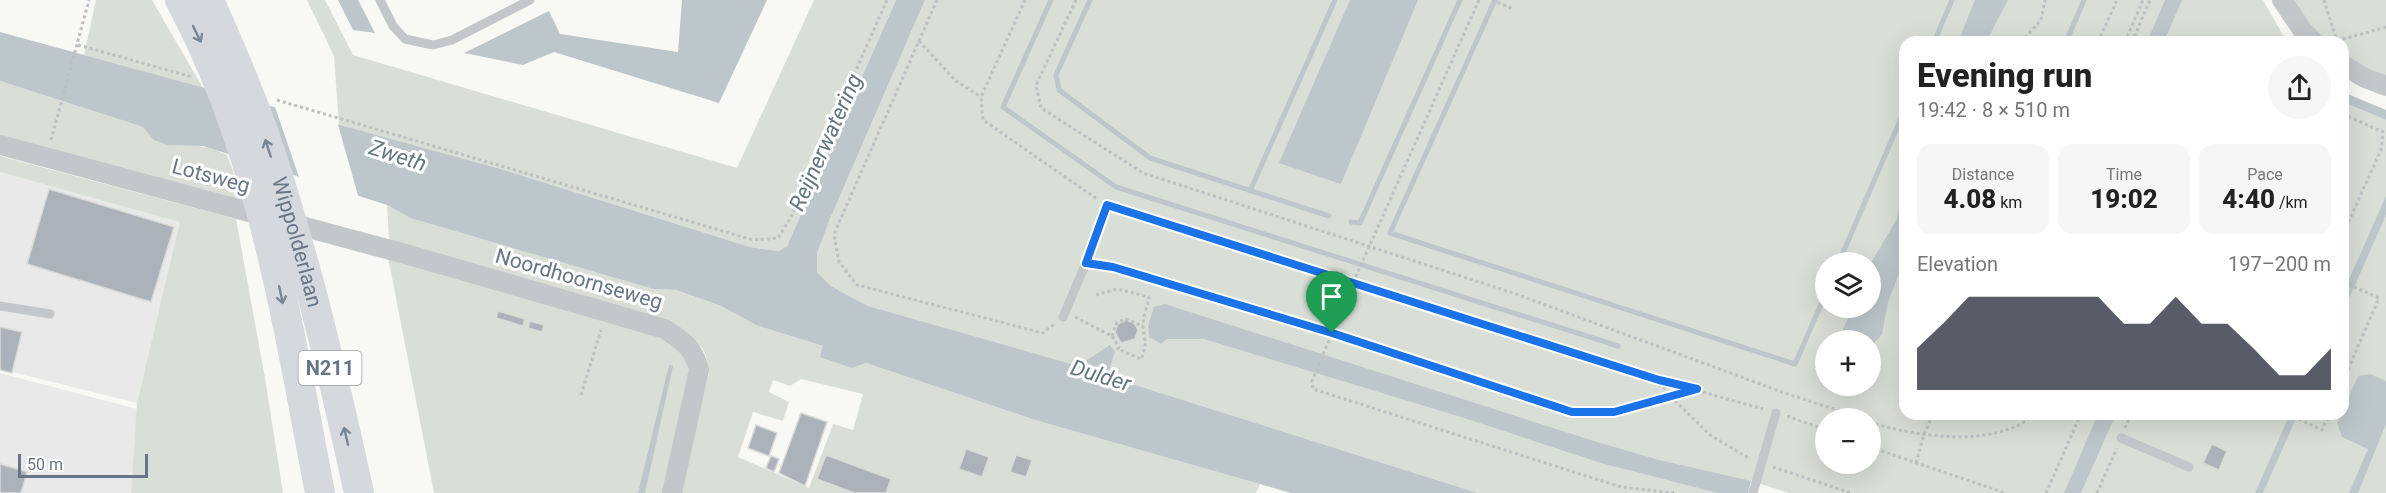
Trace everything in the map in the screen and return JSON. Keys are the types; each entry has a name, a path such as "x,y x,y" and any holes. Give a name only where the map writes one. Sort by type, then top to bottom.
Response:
{"main road":[{"name":"Wippolderlaan","path":"180,0 214,70 273,161 320,493"},
{"name":"Wippolderlaan","path":"209,0 214,70"},
{"name":"Wippolderlaan","path":"284,245 342,415 359,493"}],"street":[{"path":"2270,0 2293,36"},
{"path":"2282,0 2308,36"},
{"path":"2349,69 2386,86"},
{"path":"2349,82 2386,97"},
{"name":"Lotsweg","path":"0,145 409,255"},
{"name":"Noordhoornseweg","path":"409,255 665,329 683,341 696,356 699,370 672,493"}],"lane":[{"path":"380,0 393,26 405,39 433,45 452,40 530,0"},
{"path":"1064,315 1107,205"},
{"path":"0,306 50,314"},
{"path":"1753,493 1776,413"},
{"path":"2121,438 2189,467"}],"path":[{"path":"46,157 78,45 88,0"},
{"path":"271,98 753,240 778,238 791,218 887,0"},
{"path":"937,0 834,234 838,262 857,285 1043,333 1064,315 1112,336 1118,349 1141,359 1146,337 1143,326 1149,297 1117,289 1096,295"},
{"path":"1025,0 981,98 983,120 1107,205 1659,380 1697,389 1815,426"},
{"path":"1076,0 1036,85 1041,108 1143,173 1513,293 1831,408"},
{"path":"1479,0 1353,283 1312,381 1313,389 1621,488 1674,493"},
{"path":"1492,0 1513,9"},
{"path":"2026,36 2041,20 2045,0"},
{"path":"2101,36 2117,0"},
{"path":"2128,36 2143,0"},
{"path":"2135,36 2150,0"},
{"path":"2324,0 2335,36"},
{"path":"2349,38 2386,27"},
{"path":"918,41 956,81 981,98"},
{"path":"78,45 214,70"},
{"path":"2349,117 2383,132 2381,150 2349,221"},
{"path":"2381,150 2386,152"},
{"path":"1086,263 1113,267 1332,333 1572,412 1614,412 1672,398 1697,389"},
{"path":"2349,285 2379,298 2349,367"},
{"path":"581,395 607,311"},
{"path":"1112,336 1117,322 1125,319 1143,326"},
{"path":"1659,380 1672,398 1710,435 1730,445 1745,457 1851,493"},
{"path":"1916,463 1930,420"},
{"path":"1881,426 1924,434 1952,436 1999,433 2024,420"},
{"path":"2046,493 2078,420"},
{"path":"2097,493 2128,420"},
{"path":"2300,420 2322,430 2326,420"},
{"path":"1881,451 2005,493"}],"shaded area":[{"path":"96,0 152,0 203,88 84,55"},
{"path":"307,0 325,0 353,55 737,168 814,0 896,0 787,246 779,251 750,247 501,169 339,125 334,56"},
{"path":"925,0 2263,0 2284,36 1899,36 1899,420 2349,420 2349,105 2386,120 2386,493 1789,493 1751,481 1748,493 1478,493 1113,378 1109,371 1115,352 1080,367 1055,361 868,306 831,286 817,272 817,253 830,219"},
{"path":"2288,0 2386,0 2386,81 2349,62 2349,36 2315,36"},
{"path":"0,81 143,127 165,143 194,145 227,155 245,203 26,142 0,138"},
{"path":"0,156 236,219 283,493 131,493 137,403 180,222 0,172"},
{"path":"0,172 181,221 137,403 0,369"},
{"path":"387,205 410,218 653,289 675,290 721,306 756,325 823,346 851,368 866,363 1035,420 1260,484 1256,493 680,493 709,373 701,346 686,335 389,240","holes":["801,379 863,394 853,430 833,424 809,488 738,457 753,412 783,421 789,402 769,392 773,380 790,386"]},
{"path":"388,257 646,330 680,348 691,372 663,493 434,493"},
{"path":"0,373 137,409 131,493 0,493"}],"water":[{"path":"338,0 358,0 375,33 353,30"},
{"path":"682,0 767,0 719,103 554,52 523,65 464,53 549,11 560,34 678,52"},
{"path":"896,0 925,0 817,253 817,272 831,286 868,306 1078,366 1110,345 1115,352 1109,371 1113,378 1478,493 1291,493 1035,420 866,363 852,368 820,357 823,346 756,325 721,306 676,290 653,289 410,218 387,205 203,146 168,145 154,140 143,127 0,81 0,32 501,169 750,247 779,251 787,246"},
{"path":"1350,0 1418,0 1341,184 1279,163"},
{"path":"1975,0 2008,0 1989,36 1960,36"},
{"path":"2165,0 2182,0 2167,36 2150,36"},
{"path":"2349,95 2386,110 2386,120 2349,105"},
{"path":"2386,196 2386,215 2349,298 2349,279"},
{"path":"1899,209 1899,274 1888,302 1882,334 1881,330 1843,330 1848,318 1881,318 1881,252 1878,252 1897,219"},
{"path":"1165,304 1594,441 1659,460 1751,481 1748,493 1718,493 1601,463 1461,417 1204,339 1167,339 1161,344 1149,337 1148,325 1154,307"},
{"path":"669,365 673,366 645,493 638,493"},
{"path":"2370,374 2386,381 2386,424 2358,493 2349,493 2368,449 2342,437 2337,423 2338,420 2349,420 2349,396 2358,376"},
{"path":"2095,420 2113,420 2081,493 2064,493"},
{"path":"2287,420 2295,420 2263,493 2255,493"}],"pier":[{"path":"274,104 337,121 359,199 300,180"}],"building":[{"path":"49,189 174,227 151,302 27,264"},
{"path":"498,311 525,319 523,326 496,318"},
{"path":"1126,320 1134,323 1138,330 1135,339 1121,343 1115,332 1118,324"},
{"path":"530,321 544,325 542,332 528,328"},
{"path":"0,327 22,332 12,373 0,370"},
{"path":"801,413 827,422 805,486 779,473"},
{"path":"756,425 777,433 769,456 748,448"},
{"path":"2212,444 2227,451 2219,470 2203,463"},
{"path":"966,449 989,457 982,477 959,469"},
{"path":"826,455 891,479 886,493 854,493 817,479"},
{"path":"1016,455 1032,460 1026,477 1010,472"},
{"path":"771,456 779,459 774,472 766,468"},
{"path":"0,464 27,472 21,493 0,493"}],"waterway":[{"path":"1051,0 1003,107 1116,187 1618,346"},
{"path":"1090,0 1056,75 1059,90 1150,158 1329,216"},
{"path":"1250,191 1335,0"},
{"path":"1351,222 1360,223 1460,0"},
{"path":"1495,0 1390,233 1795,364 1815,318"},
{"path":"1937,36 1952,0"},
{"path":"2069,36 2084,0"},
{"path":"1843,252 1899,123"}],"route":[{"path":"1107,205 1659,380 1697,389 1672,398 1614,412 1572,412 1332,333 1113,267 1086,263 1107,205"}],"water label":[{"name":"Reijnerwatering","path":"825,142"},
{"name":"Zweth","path":"398,155"},
{"name":"Dulder","path":"1101,375"}]}
